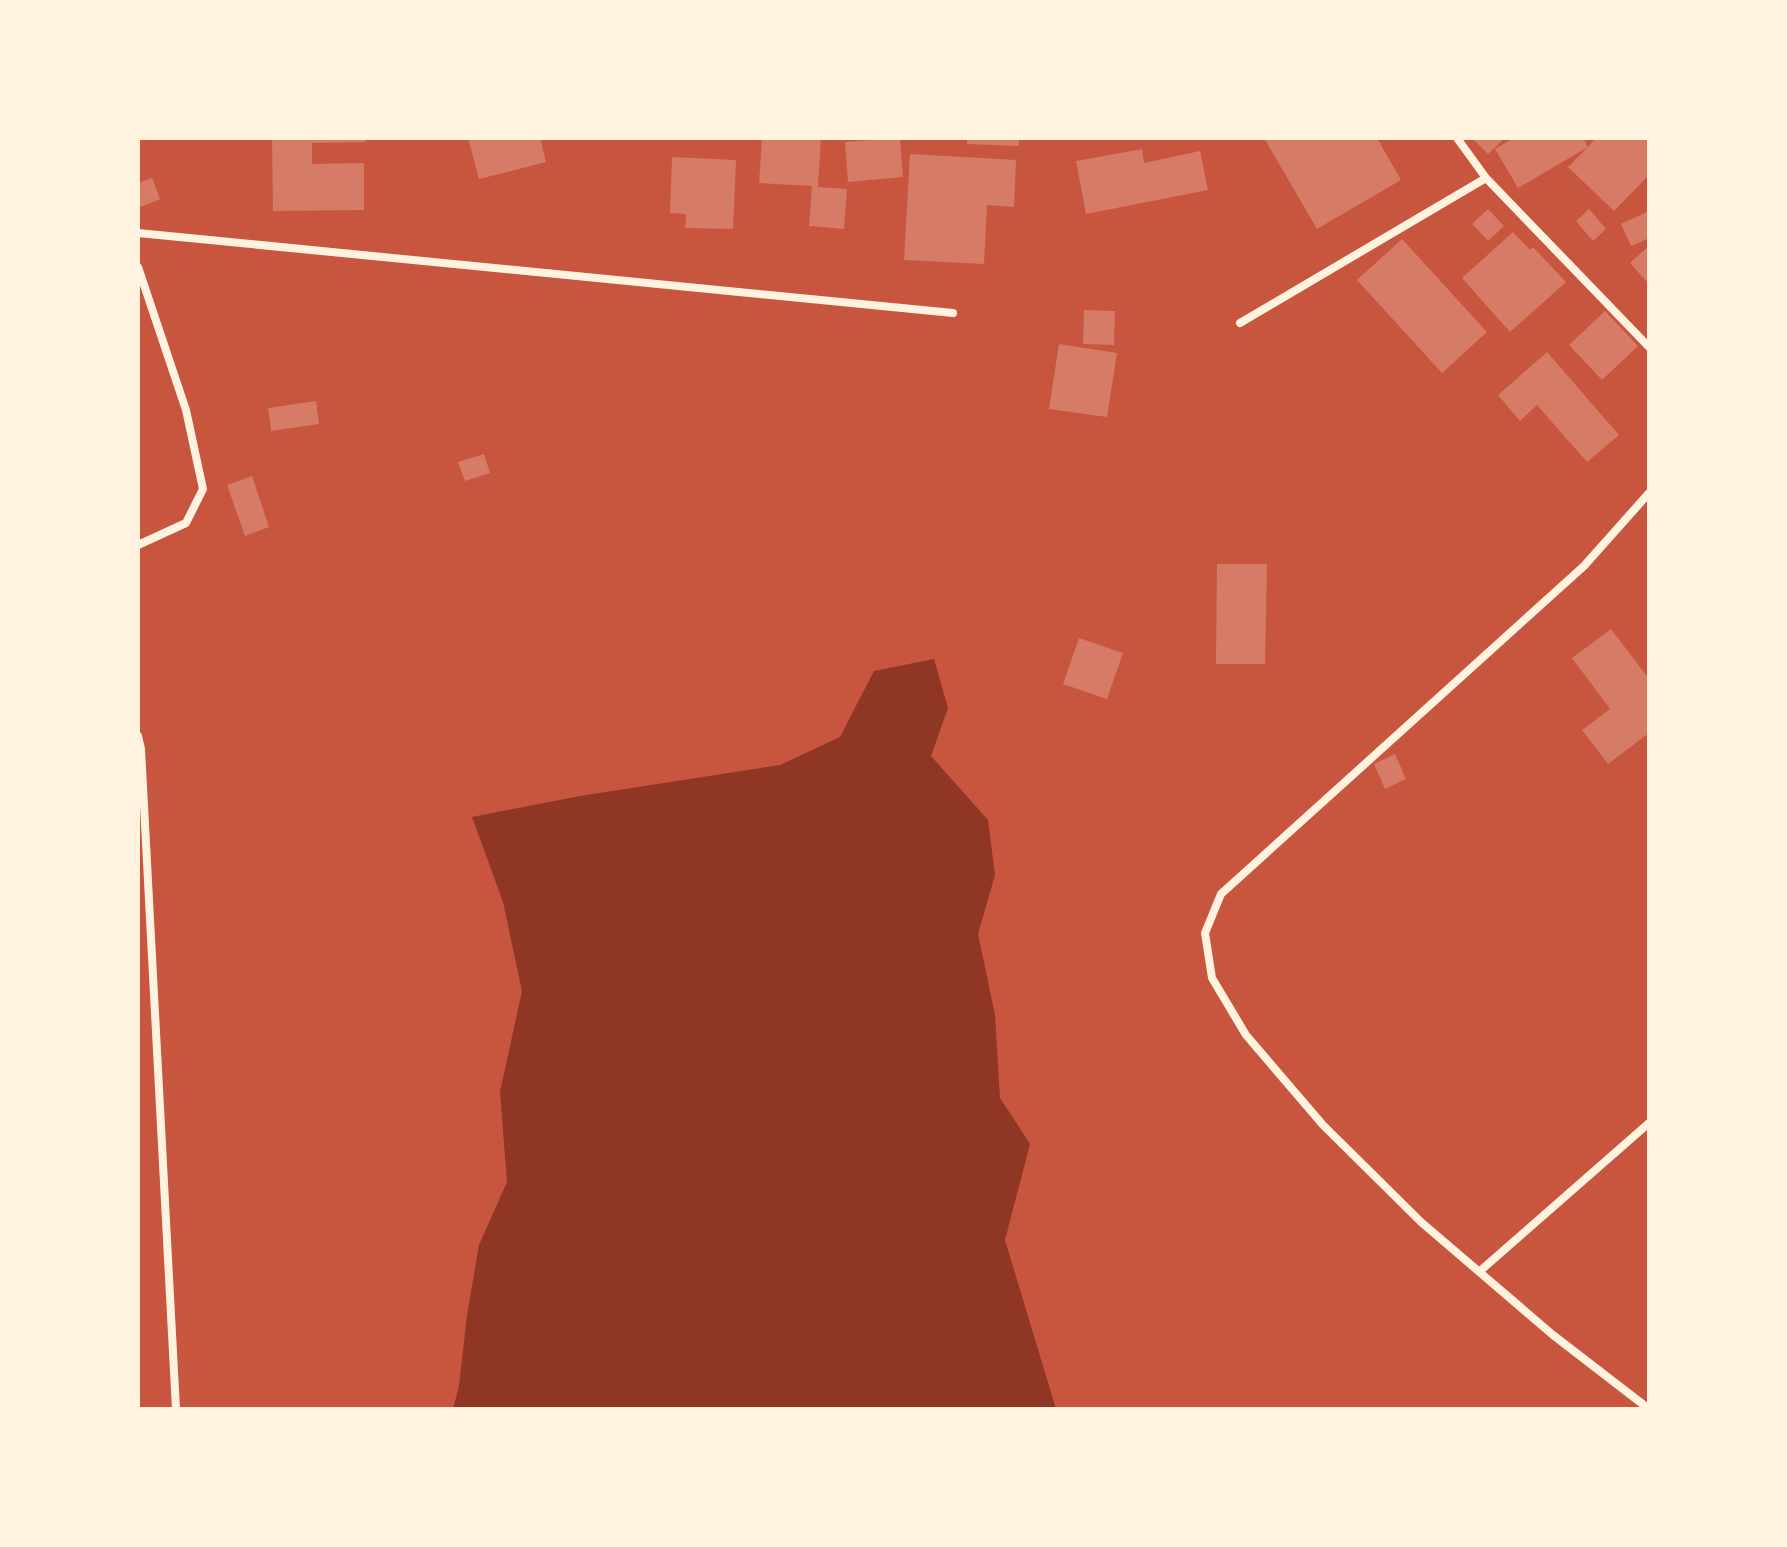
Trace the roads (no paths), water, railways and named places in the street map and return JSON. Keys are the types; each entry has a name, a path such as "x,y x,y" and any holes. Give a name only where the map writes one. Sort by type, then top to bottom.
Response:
{"street":[{"path":"1457,138 1486,178 1649,347"},
{"path":"1240,323 1486,178"},
{"path":"138,233 953,313"},
{"path":"138,267 186,410 203,489 186,523 138,545"},
{"path":"1649,493 1584,566 1221,894 1205,933 1212,978 1246,1035 1323,1125 1421,1222 1553,1335 1649,1409"},
{"path":"138,736 176,1409"},
{"path":"1480,1271 1649,1123"}]}
